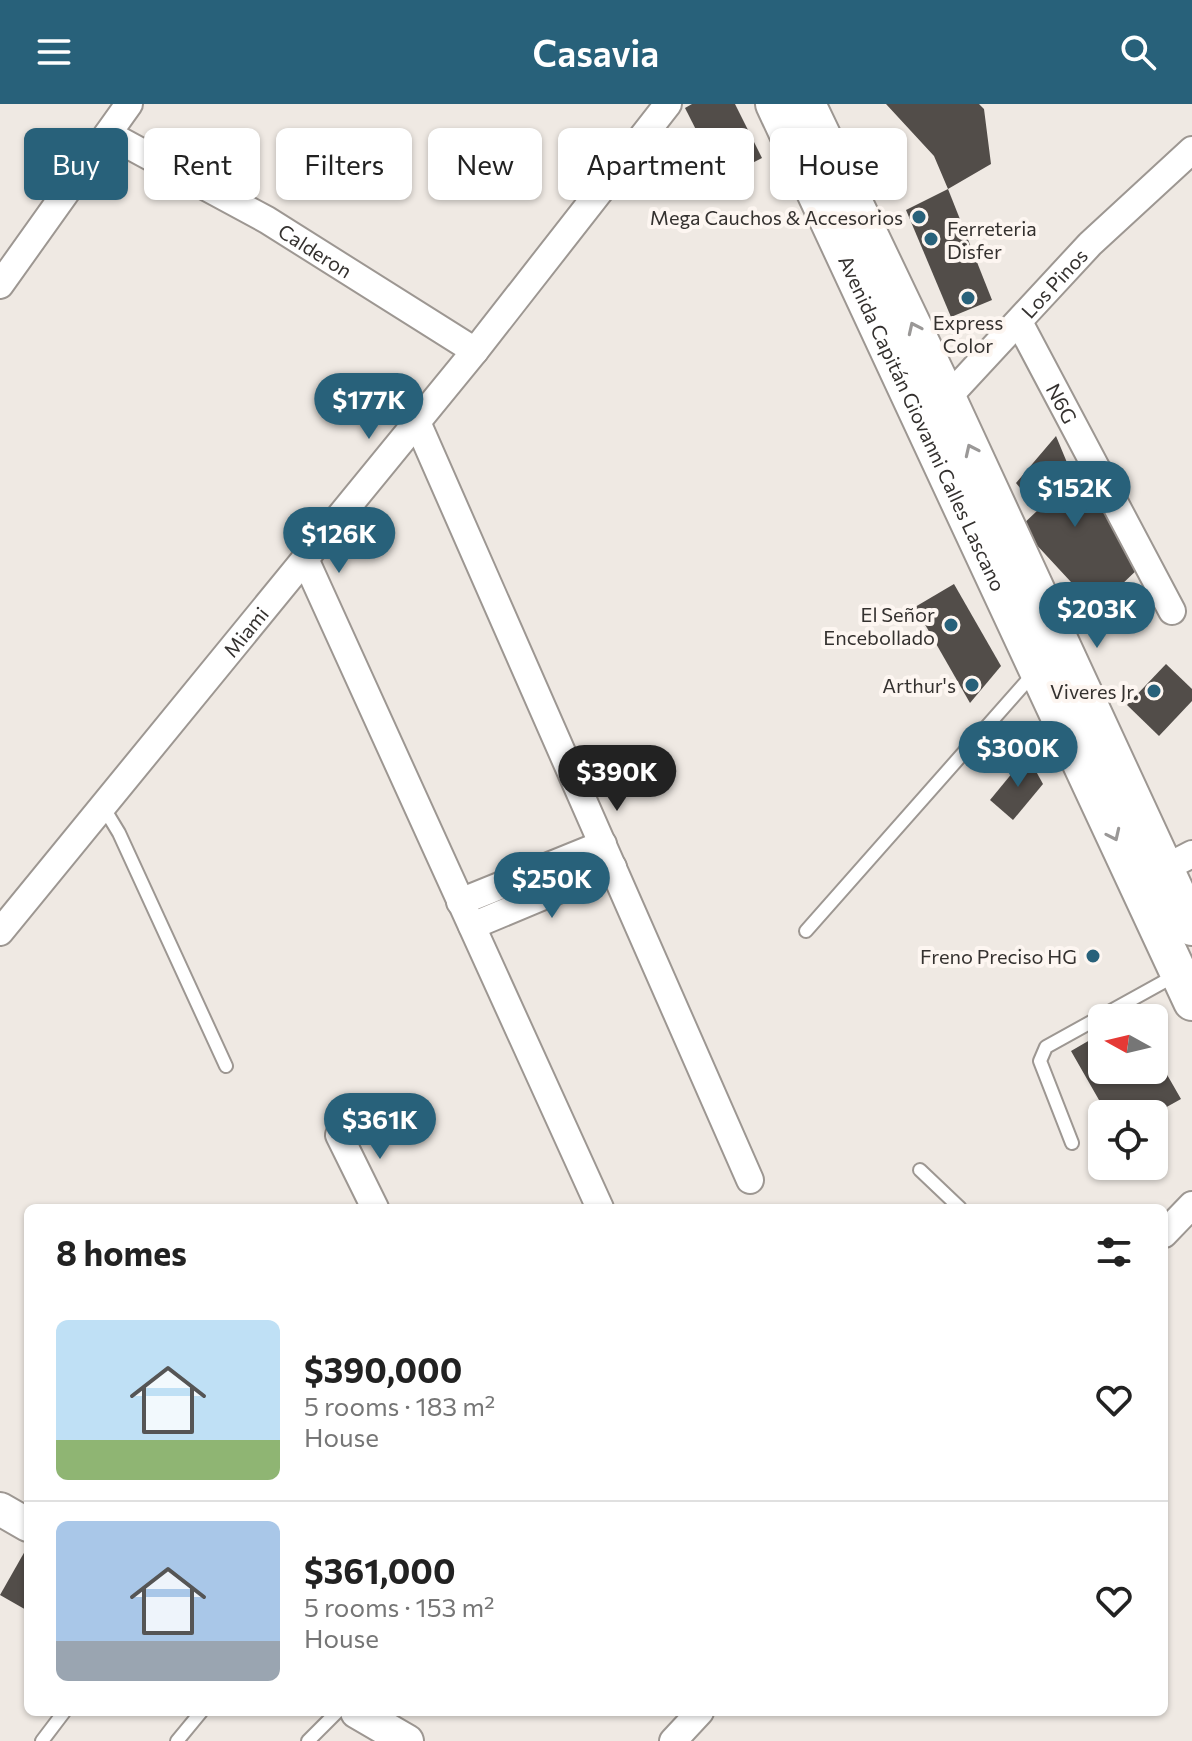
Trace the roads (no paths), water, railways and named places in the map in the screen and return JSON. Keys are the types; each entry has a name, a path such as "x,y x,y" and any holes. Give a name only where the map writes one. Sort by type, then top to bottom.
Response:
{"main road":[{"name":"Avenida Capitán Giovanni Calles Lascano","path":"774,104 935,411 1178,861 1192,927"},
{"name":"Avenida Capitán Giovanni Calles Lascano","path":"807,104 935,411 1037,670 1185,988"}],"street":[{"path":"112,128 129,104"},
{"name":"Miami","path":"0,932 475,351 668,104"},
{"name":"Calderon","path":"128,145 267,220 475,351"},
{"name":"Los Pinos","path":"935,411 1090,244 1192,150"},
{"path":"0,285 61,200"},
{"name":"N6G","path":"1019,322 1172,611"},
{"path":"417,422 750,1180"},
{"path":"305,559 598,1204"},
{"path":"460,902 608,856"},
{"path":"472,926 608,856"},
{"path":"339,1135 373,1204"},
{"path":"1168,1230 1192,1205"},
{"path":"0,1509 24,1523"},
{"path":"364,1716 407,1741"},
{"path":"673,1741 696,1716"}],"lane":[{"path":"806,931 1037,670"},
{"path":"102,805 119,833 226,1066"},
{"path":"1072,1143 1040,1061 1046,1047 1185,988"},
{"path":"920,1170 956,1204"},
{"path":"42,1741 61,1716"},
{"path":"177,1741 198,1716"},
{"path":"308,1741 333,1716"}],"place":[{"name":"Mega Cauchos & Accesorios","path":"919,217"},
{"name":"Ferreteria Disfer","path":"931,239"},
{"name":"Express Color","path":"968,298"},
{"name":"El Señor Encebollado","path":"951,625"},
{"name":"Arthur's","path":"972,685"},
{"name":"Viveres Jr.","path":"1154,691"},
{"name":"Freno Preciso HG","path":"1093,956"}]}
